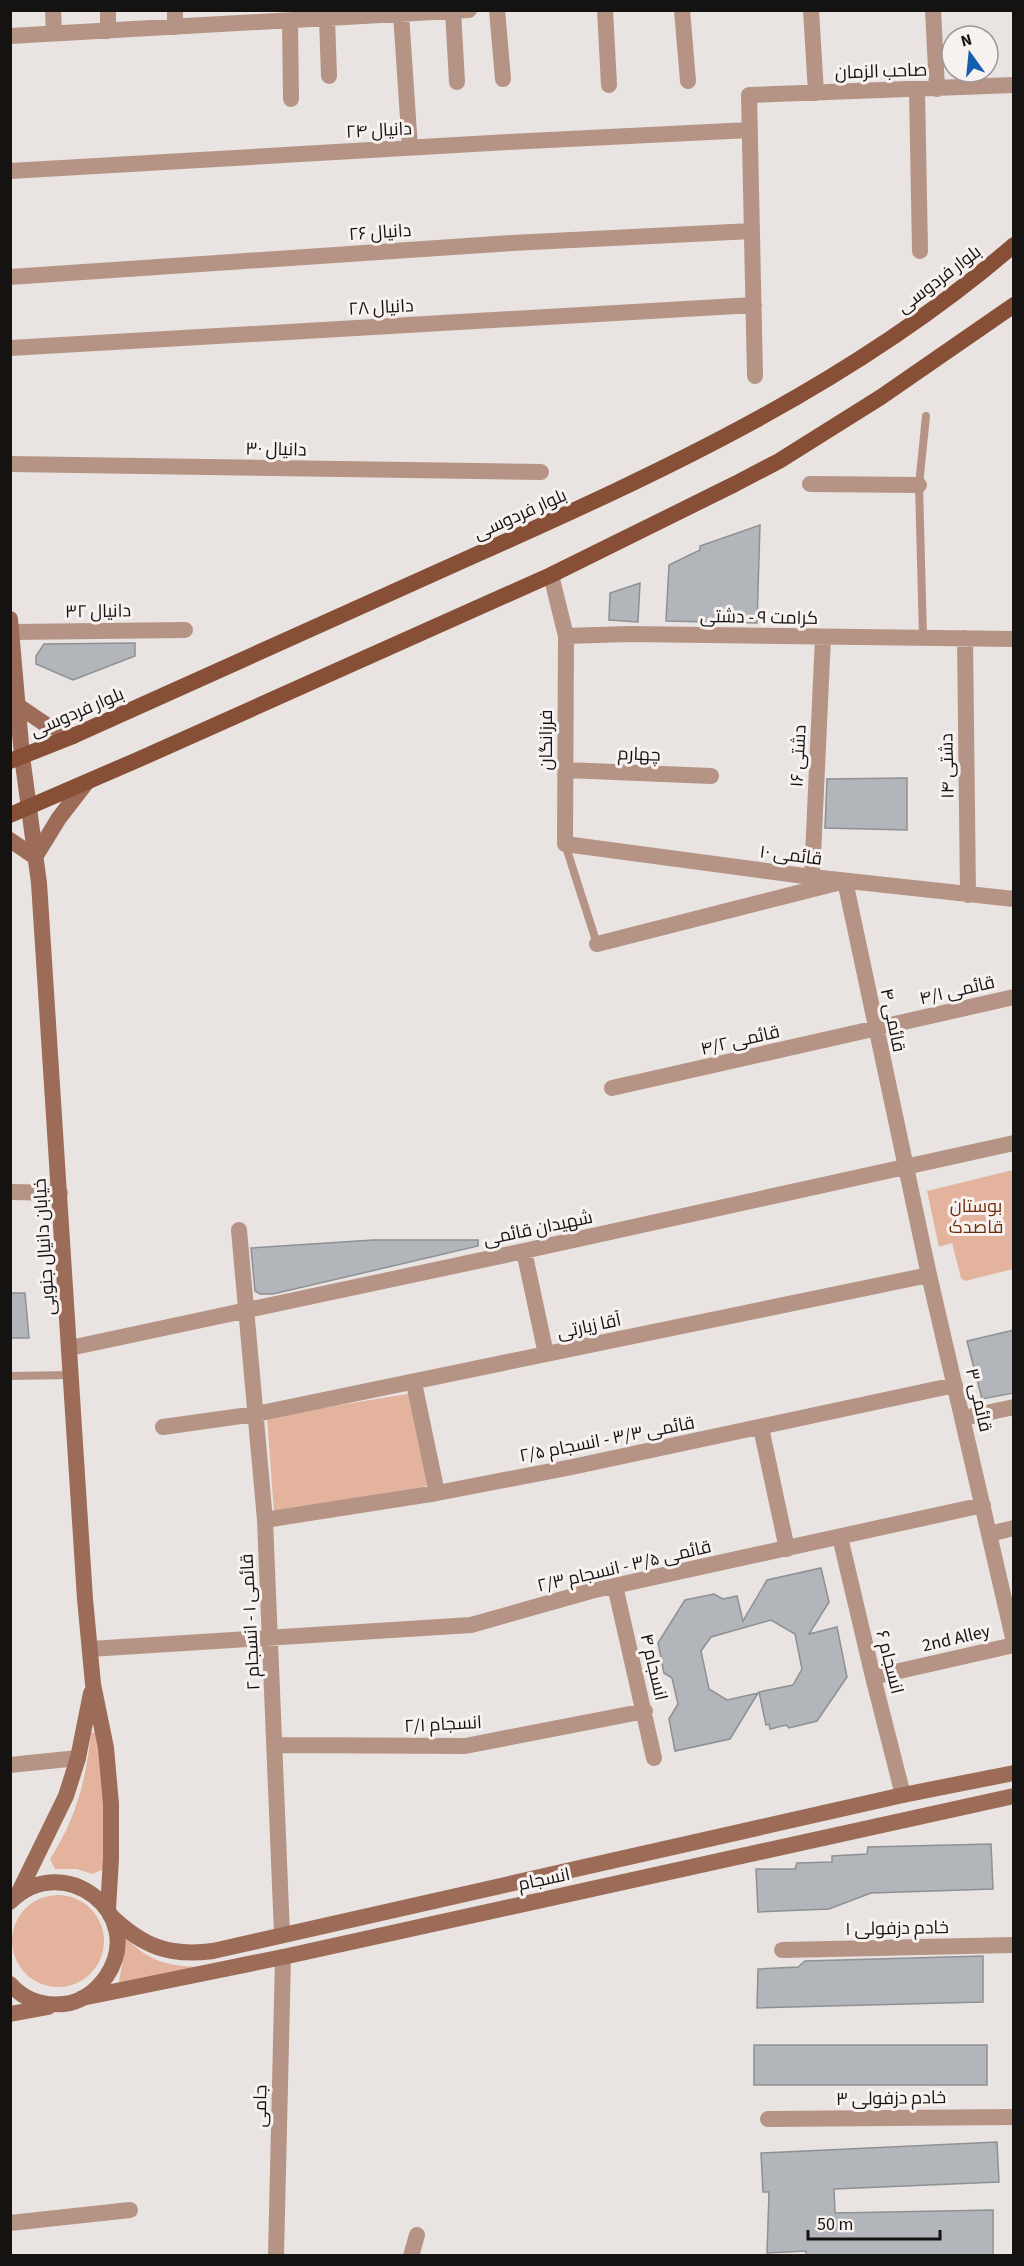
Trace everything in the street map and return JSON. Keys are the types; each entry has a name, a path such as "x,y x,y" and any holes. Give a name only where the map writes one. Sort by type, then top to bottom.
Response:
{"main road":[{"name":"بلوار فردوسی","path":"16,758 73,736 555,519 712,445 785,405 876,350 987,268 1014,245"},
{"path":"10,815 551,575 779,461 881,397 1014,305"},
{"name":"خیابان دانیال جنوبی","path":"11,626 16,758 30,807 35,857 90,1649 93,1684 106,1748 111,1804 109,1912 116,1929 117,1950 112,1969 100,1986 74,2001"},
{"path":"14,710 73,736"},
{"path":"10,840 35,857 59,818 86,783"},
{"name":"خیابان دانیال جنوبی","path":"14,1898 66,1796 78,1758 93,1684"},
{"name":"انسجام","path":"14,1898 33,1886 50,1882 67,1882 83,1888 97,1898 128,1933 147,1943 170,1952 184,1954 213,1951 903,1795 1014,1773"},
{"name":"انسجام","path":"74,2001 1014,1796"},
{"path":"10,1984 31,2000 48,2004 74,2001"},
{"path":"10,2014 74,2001"}],"street":[{"path":"54,10 54,33"},
{"path":"108,10 108,31"},
{"path":"10,36 108,31 175,19 262,16 290,21 334,16 470,10"},
{"path":"497,10 502,79"},
{"path":"605,10 609,85"},
{"path":"682,10 688,81"},
{"path":"811,10 816,93"},
{"path":"933,10 937,89"},
{"path":"443,11 457,82"},
{"path":"394,13 410,148"},
{"path":"329,76 334,16"},
{"path":"290,21 291,99"},
{"name":"صاحب الزمان","path":"750,130 749,95 1014,85"},
{"path":"917,90 920,251"},
{"path":"750,130 755,376"},
{"name":"دانیال ۲۴","path":"10,171 750,130"},
{"name":"دانیال ۲۶","path":"10,277 512,243 752,231"},
{"name":"دانیال ۲۸","path":"10,348 754,304"},
{"name":"دانیال ۳۰","path":"10,464 541,472"},
{"path":"810,484 919,485"},
{"path":"551,575 566,636"},
{"name":"دانیال ۳۲","path":"11,626 184,630"},
{"name":"کرامت ۹ - دشتی","path":"566,636 629,634 1014,639"},
{"name":"فرزانگان","path":"565,844 566,636"},
{"name":"دشتی ۱۶","path":"812,877 823,637"},
{"name":"دشتی ۱۴","path":"965,638 968,895"},
{"name":"چهارم","path":"566,770 711,776"},
{"name":"قائمی ۱۰","path":"565,844 812,877 1014,900"},
{"path":"597,944 845,881"},
{"name":"قائمی ۴","path":"845,881 906,1167"},
{"name":"قائمی ۴/۱","path":"875,1029 1014,997"},
{"name":"قائمی ۴/۲","path":"612,1088 875,1029"},
{"name":"شهیدان قائمی","path":"70,1348 1014,1143"},
{"name":"قائمی ۳","path":"906,1167 1014,1643"},
{"path":"10,1192 60,1193"},
{"name":"قائمی ۱ - انسجام ۲","path":"238,1230 265,1520 282,1934"},
{"path":"524,1251 546,1354"},
{"name":"آقا زیارتی","path":"163,1427 256,1414 414,1383 929,1275"},
{"path":"414,1383 437,1492"},
{"name":"قائمی ۳/۳ - انسجام ۲/۵","path":"265,1520 573,1467 955,1385"},
{"path":"963,1418 1014,1407"},
{"path":"761,1428 787,1549"},
{"name":"قائمی ۳/۵ - انسجام ۲/۳","path":"90,1649 471,1625 615,1586 982,1505"},
{"path":"989,1534 1014,1528"},
{"name":"انسجام ۶","path":"840,1538 903,1795"},
{"name":"انسجام ۴","path":"615,1586 654,1758"},
{"name":"2nd Alley","path":"873,1677 1014,1643"},
{"name":"انسجام ۲/۱","path":"276,1745 465,1746 645,1711"},
{"path":"10,1765 78,1758"},
{"name":"خادم دزفولی ۱","path":"782,1950 1014,1945"},
{"name":"جامی","path":"276,2256 283,1957"},
{"name":"خادم دزفولی ۳","path":"768,2119 1014,2117"},
{"path":"10,2223 130,2210"},
{"path":"411,2256 417,2235"}],"lane":[{"path":"923,637 919,485 926,416"},
{"path":"565,844 597,944"},
{"path":"10,1376 72,1375"}],"green space":[{"name":"بوستان قاصدک","path":"1013,1170 1013,1269 965,1281 961,1278 952,1243 939,1247 927,1191"},
{"path":"413,1393 428,1486 274,1512 267,1417"},
{"path":"97,1732 103,1789 104,1869 92,1874 77,1869 55,1869 50,1859 73,1814 83,1783 91,1733"},
{"path":"58,1895 75,1899 90,1909 100,1924 104,1941 100,1958 90,1973 75,1983 58,1987 41,1983 26,1973 16,1958 12,1941 16,1924 26,1909 41,1899"},
{"path":"123,1934 139,1950 156,1960 174,1965 196,1967 118,1986 124,1956"}],"building":[{"path":"760,525 757,623 666,621 669,565 700,550 700,546"},
{"path":"640,583 638,622 609,620 610,593"},
{"path":"135,643 135,656 73,680 36,664 36,656 44,644"},
{"path":"907,778 907,830 825,828 827,779"},
{"path":"373,1240 478,1240 478,1246 273,1294 260,1294 255,1291 251,1248"},
{"path":"10,1293 25,1293 29,1338 10,1338"},
{"path":"1014,1330 1014,1393 982,1399 967,1341"},
{"path":"821,1568 829,1602 809,1634 837,1627 847,1677 817,1721 789,1728 786,1725 770,1729 769,1724 766,1725 759,1692 793,1685 802,1669 795,1634 771,1620 711,1637 701,1651 709,1689 727,1700 758,1693 730,1739 675,1751 669,1719 678,1704 672,1678 664,1673 658,1643 685,1600 714,1594 723,1599 737,1596 743,1621 767,1580"},
{"path":"991,1844 993,1889 871,1893 829,1909 758,1912 756,1869 795,1869 797,1863 832,1862 832,1856 867,1854 868,1847"},
{"path":"983,1956 983,2002 757,2008 758,1969 798,1967 805,1961"},
{"path":"754,2045 987,2045 987,2085 754,2085"},
{"path":"997,2142 999,2182 834,2189 835,2213 993,2210 993,2256 806,2256 806,2251 767,2253 769,2192 763,2192 761,2153"}]}
